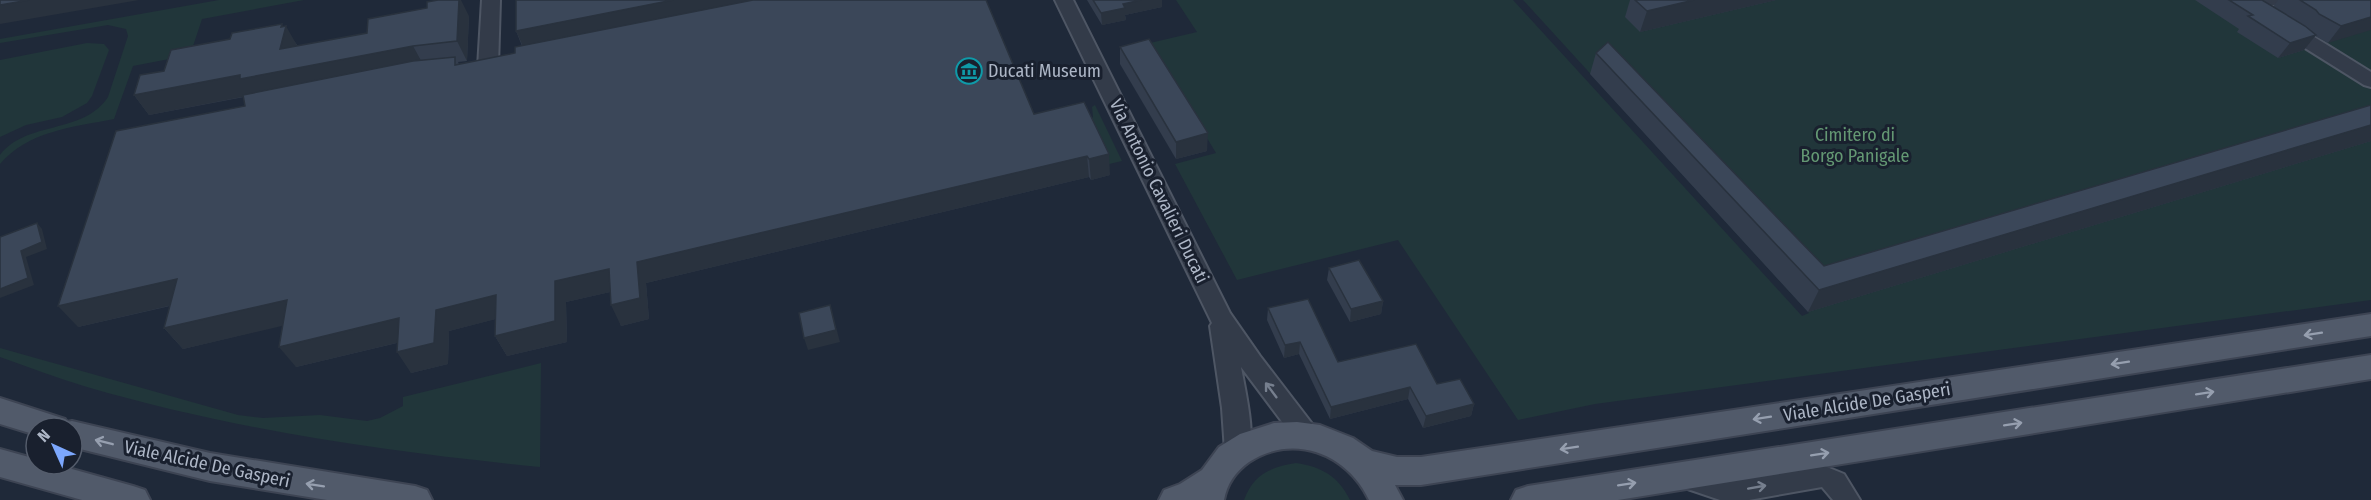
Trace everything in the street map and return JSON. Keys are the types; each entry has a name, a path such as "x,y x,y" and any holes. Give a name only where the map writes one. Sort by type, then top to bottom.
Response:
{"main road":[{"name":"Viale Alcide De Gasperi","path":"1364,463 1397,471 1421,471 2371,325"},
{"path":"1528,500 2371,367"},
{"path":"0,411 24,419"},
{"path":"1176,500 1210,490 1224,464 1238,451 1270,437 1288,435 1307,436 1328,441 1347,450 1364,463 1374,475 1386,500"},
{"name":"Viale Alcide De Gasperi","path":"84,437 210,467 415,500"},
{"path":"0,463 129,500"}],"street":[{"path":"491,0 480,68 511,62"},
{"name":"Via Antonio Cavalieri Ducati","path":"1064,0 1221,318 1257,372 1307,436"},
{"path":"2247,3 2272,0"},
{"path":"2247,3 2371,81"},
{"name":"Via Antonio Cavalieri Ducati","path":"1221,318 1235,408 1238,451"},
{"path":"1680,476 1730,492 1822,476 1829,477 1837,482 1847,500"}],"green space":[{"path":"219,0 304,0 202,19 190,55 133,66 114,119 67,128 38,137 11,153 0,164 0,155 11,144 39,131 70,123 97,109 108,97 128,36 126,29 108,25 0,43 0,39"},
{"name":"Cimitero di Borgo Panigale","path":"1176,0 1513,0 1802,316 1809,313 1523,0 2371,0 2371,300 1595,404 1518,420 1398,240 1237,280 1175,164 1216,153 1150,43 1197,32"},
{"path":"87,43 104,44 109,50 92,96 87,103 62,117 26,125 0,137 0,60"},
{"path":"1095,105 1122,161 1105,165 1089,121 1093,117 1092,107"},
{"path":"0,348 238,415 263,418 320,415 367,421 380,418 403,406 403,397 541,363 540,467 369,446 198,416 65,380 0,357"},
{"path":"1296,463 1314,467 1328,474 1340,485 1350,500 1244,500 1252,484 1258,478 1270,470"}],"building":[{"path":"0,0 29,0 0,5"},
{"path":"459,0 457,41 413,46 240,79 240,75 134,95 140,75 164,71 171,50 230,39 232,33 282,24 281,27 286,26 280,49 367,33 368,19 427,8 427,2"},
{"path":"516,0 673,0 516,31"},
{"path":"753,0 986,0 1034,114 1084,102 1109,154 1089,159 1087,156 637,262 640,298 611,305 609,269 555,281 555,321 495,336 496,295 436,310 434,343 397,352 399,318 279,347 287,300 164,328 177,279 58,306 116,131 245,106 243,95 413,61 455,57 455,65 515,53 515,47"},
{"path":"1093,0 1141,0 1123,4 1125,8 1101,13"},
{"path":"1635,0 1694,0 1647,11"},
{"path":"2229,0 2262,0 2316,35 2290,43 2248,16 2253,15"},
{"path":"2300,0 2371,0 2371,17 2341,26"},
{"path":"1149,39 1208,133 1176,142 1120,47"},
{"path":"1608,42 1824,266 2371,105 2371,125 1819,290 1596,53"},
{"path":"37,223 42,242 21,251 28,278 0,289 0,237"},
{"path":"1359,260 1383,301 1351,309 1329,268"},
{"path":"1308,299 1338,362 1416,344 1437,384 1460,379 1474,404 1426,416 1410,387 1331,407 1300,342 1285,345 1268,308"},
{"path":"830,305 836,330 804,338 799,313"}],"place":[{"name":"Ducati Museum","path":"969,71"}]}
